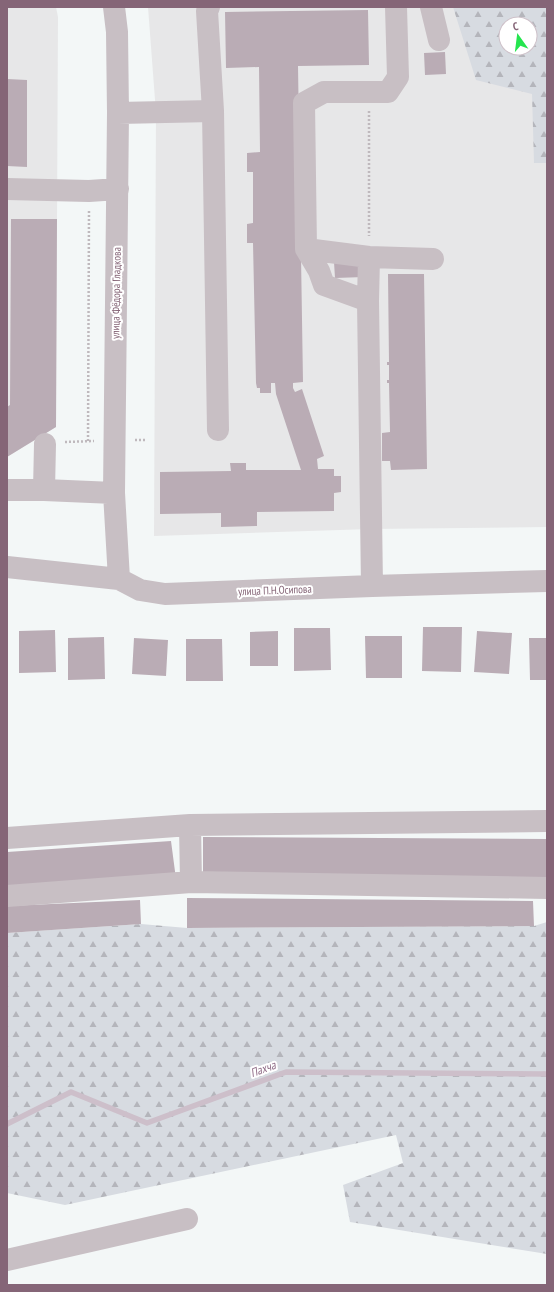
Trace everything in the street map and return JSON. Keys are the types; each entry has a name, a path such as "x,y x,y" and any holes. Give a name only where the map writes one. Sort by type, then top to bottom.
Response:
{"street":[{"name":"улица Фёдора Гладкова","path":"114,7 118,32 118,189 114,492 119,579"},
{"path":"209,7 207,11 213,111 218,430"},
{"path":"368,301 324,284 319,271 306,249 304,103 324,92 388,92 398,77 396,7"},
{"path":"431,7 439,40"},
{"path":"118,113 213,111"},
{"path":"7,188 89,191 118,189"},
{"path":"306,249 369,257 433,259"},
{"path":"369,257 368,301 372,586"},
{"path":"44,490 45,444"},
{"path":"7,490 114,492"},
{"name":"улица П.Н.Осипова","path":"7,567 119,579 140,590 166,594 547,581"},
{"path":"7,838 190,825 547,821"},
{"path":"190,825 191,882"},
{"path":"7,896 191,882 547,888"},
{"path":"7,1260 187,1219"}],"path":[{"path":"369,91 369,257"},
{"path":"88,441 89,191"}],"shaded area":[{"path":"7,7 56,7 58,17 56,427 7,457"},
{"path":"148,7 547,7 547,527 371,529 154,536 156,113"}],"green space":[{"path":"453,7 547,7 547,163 534,163 532,94 476,80"},
{"path":"547,922 547,1254 350,1222 343,1185 403,1163 396,1135 65,1205 7,1193 7,933 141,924 187,928 534,926"}],"building":[{"path":"368,10 369,65 298,66 303,382 293,383 293,388 295,392 302,389 324,456 317,459 318,469 334,469 334,476 341,476 341,492 334,493 334,511 257,512 257,526 221,527 221,513 160,514 160,472 231,471 230,463 246,463 246,470 301,470 276,394 275,383 271,383 271,393 260,393 260,388 257,388 256,383 253,243 247,243 247,224 253,223 253,172 247,172 247,153 260,152 259,67 226,68 225,12"},
{"path":"445,52 446,74 425,75 424,53"},
{"path":"7,79 27,80 27,167 7,166"},
{"path":"11,219 57,219 56,427 7,457 7,407 10,405"},
{"path":"363,261 364,277 335,278 334,262"},
{"path":"388,274 424,274 427,469 391,470 390,461 382,461 382,433 390,432 389,383 387,383 387,380 389,380 389,365 387,365 387,362 389,362"},
{"path":"423,627 462,627 461,672 422,671"},
{"path":"294,628 330,628 331,670 294,671"},
{"path":"55,630 56,672 19,673 19,631"},
{"path":"278,631 278,666 250,666 250,632"},
{"path":"477,631 512,633 509,674 474,672"},
{"path":"365,636 402,636 402,678 366,678"},
{"path":"104,637 105,679 68,680 68,638"},
{"path":"134,638 168,640 166,676 132,674"},
{"path":"529,638 547,638 547,680 530,680"},
{"path":"186,639 222,639 223,681 186,681"},
{"path":"203,837 547,839 547,877 203,876"},
{"path":"171,841 176,879 7,889 7,852"},
{"path":"187,898 533,901 534,926 187,928"},
{"path":"140,900 141,924 7,933 7,906"}],"waterway":[{"name":"Пахча","path":"7,1124 71,1092 147,1123 286,1072 547,1074"}]}
